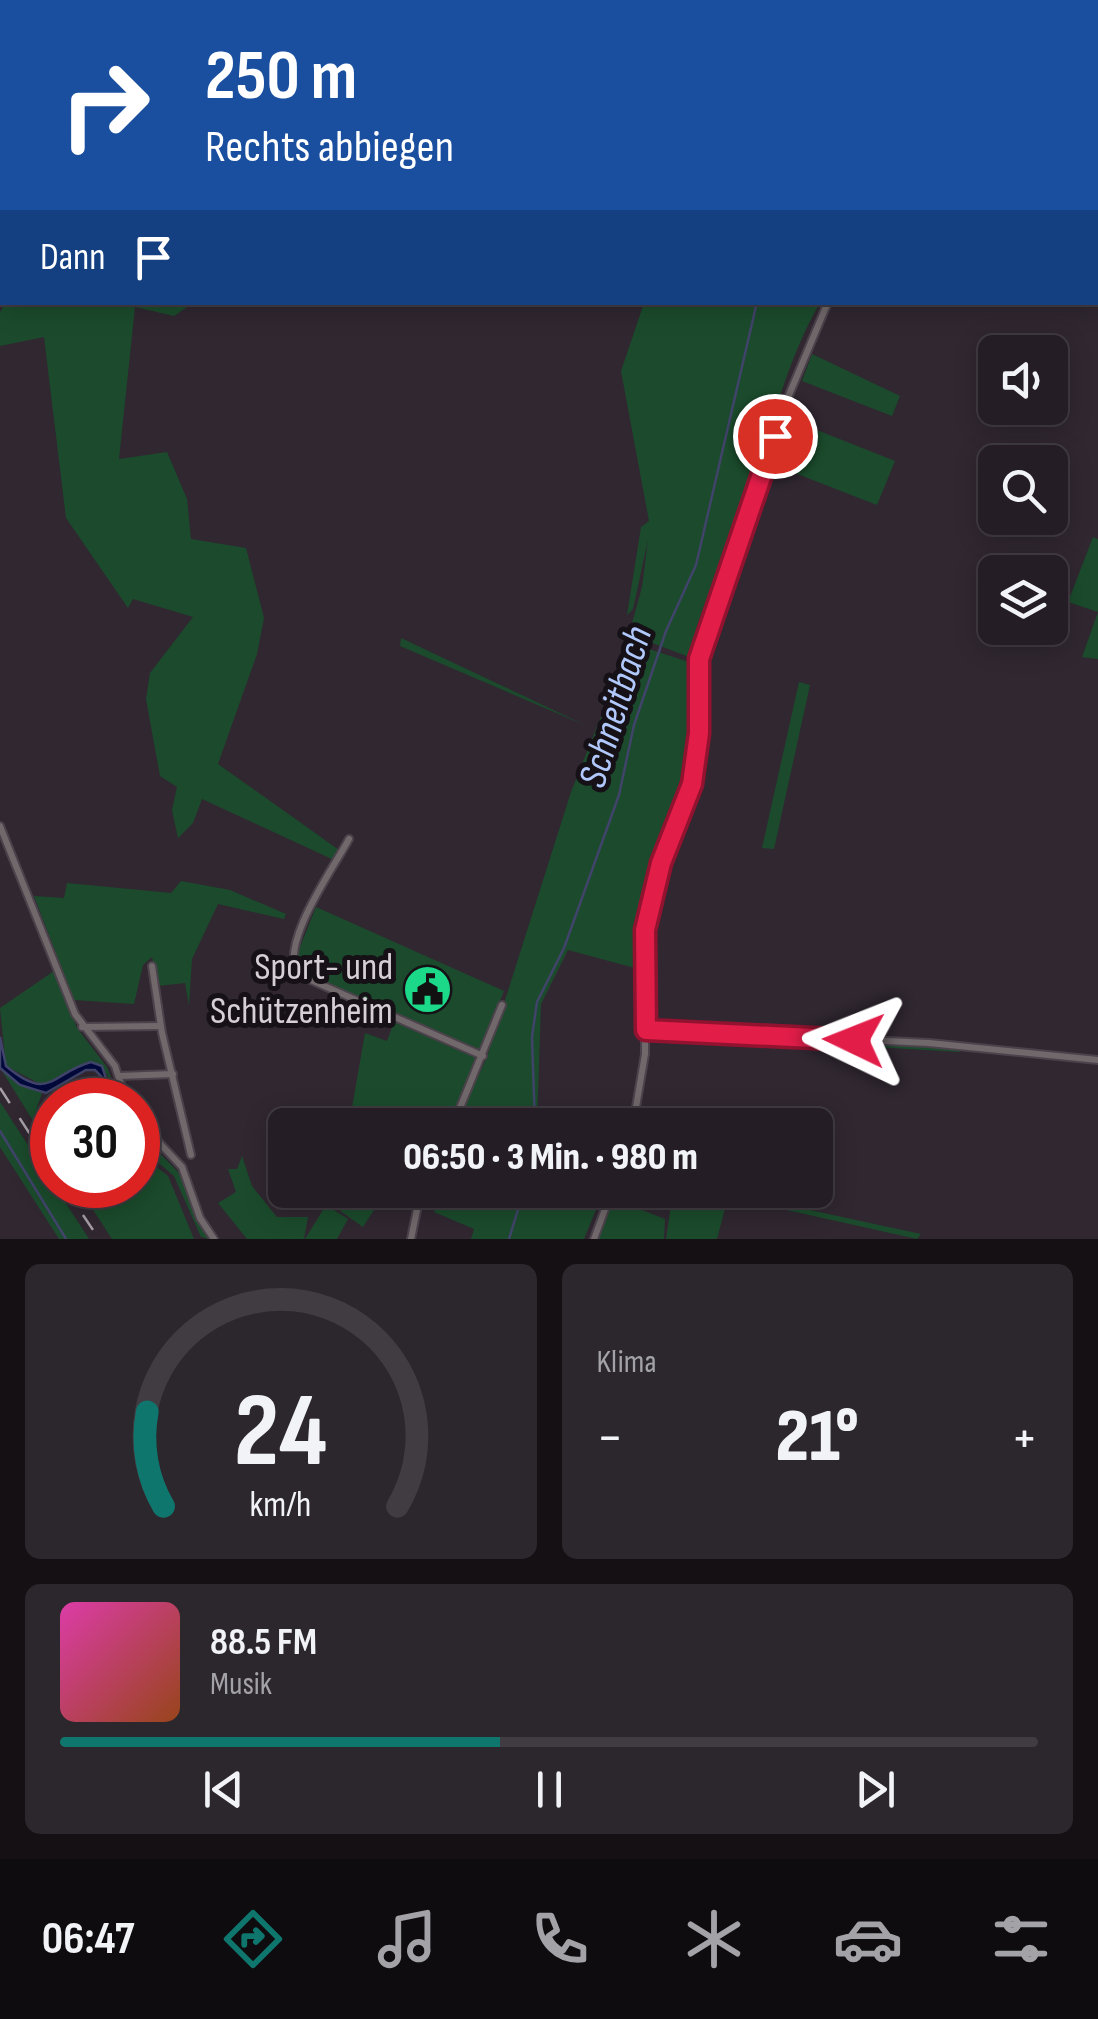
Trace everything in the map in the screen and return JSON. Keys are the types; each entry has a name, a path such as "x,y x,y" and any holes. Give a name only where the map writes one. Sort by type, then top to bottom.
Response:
{"street":[{"path":"635,1108 646,1030 645,930 661,863 692,784 699,733 699,662 706,631 808,342 826,305"},
{"path":"0,826 82,1027 120,1076 173,1074"},
{"path":"349,839 301,926 291,956 298,974 483,1056"},
{"path":"152,966 160,1026 191,1155"},
{"path":"460,1108 502,1005"},
{"path":"82,1027 160,1026"},
{"path":"646,1030 929,1043 1098,1060"},
{"path":"160,1144 182,1167 200,1218 214,1239"},
{"path":"410,1239 417,1208"},
{"path":"594,1239 605,1208"}],"green space":[{"path":"5,305 190,305 174,316 135,307 119,459 167,452 187,499 191,539 246,548 264,618 257,654 218,764 339,850 334,860 202,799 193,823 178,838 172,810 177,787 160,776 146,699 150,673 193,617 133,599 128,608 66,518 44,337 0,346 0,312"},
{"path":"643,305 819,305 789,371 689,657 629,634 642,587 648,540 633,609 627,615 641,527 649,521 621,371"},
{"path":"812,354 900,396 892,416 802,381"},
{"path":"784,417 895,461 877,505 769,463"},
{"path":"1093,537 1098,539 1098,612 1068,602"},
{"path":"1098,612 1098,659 1082,657"},
{"path":"401,638 587,726 400,646"},
{"path":"630,643 689,662 687,765 645,881 635,968 568,950 541,1004 538,1108 464,1108 487,1057 571,792"},
{"path":"799,682 810,685 774,849 762,848"},
{"path":"181,881 230,890 286,914 284,919 218,904 192,959 189,1006 185,983 158,986 152,957 143,965 134,1004 74,1000 34,896 64,898 67,883 171,893"},
{"path":"316,907 504,991 479,1052 301,972 294,962"},
{"path":"54,971 77,1028 111,1078 86,1062 58,1078 30,1079 6,1066 0,1008"},
{"path":"394,1022 478,1059 458,1108 352,1108 365,1033 387,1041"},
{"path":"653,1034 960,1048 960,1052"},
{"path":"2,1071 30,1086 30,1116"},
{"path":"0,1102 30,1148 30,1194 0,1147"},
{"path":"160,1154 178,1172 209,1239 201,1237 174,1176 160,1164"},
{"path":"242,1156 252,1186 277,1217 308,1217 304,1239 247,1239 218,1203 236,1192 228,1169 237,1169"},
{"path":"160,1170 168,1176 194,1239 112,1239 92,1208 160,1208"},
{"path":"39,1208 69,1208 89,1239 59,1239"},
{"path":"324,1208 348,1219 337,1239 305,1239"},
{"path":"336,1208 375,1208 363,1227"},
{"path":"436,1208 597,1208 584,1239 471,1239 474,1229 434,1212"},
{"path":"607,1208 637,1208 665,1219 664,1239 595,1239"},
{"path":"671,1208 725,1208 717,1239 666,1239"},
{"path":"778,1208 800,1208 921,1234 917,1239"}],"shaded area":[{"path":"0,1037 6,1066 30,1082 30,1088 20,1085 0,1068"},
{"path":"91,1062 102,1066 106,1078 95,1070 72,1078 57,1078"}],"waterway":[{"name":"Schneitbach","path":"534,1108 532,1037 537,1002 564,948 619,795 634,725 666,631 696,565 756,305"},
{"path":"0,1131 66,1239"},
{"name":"Schneitbach","path":"509,1239 518,1208"}],"railway":[{"path":"0,1088 30,1134"},
{"path":"78,1208 99,1239"}],"place":[{"name":"Sport- und Schützenheim","path":"428,989"}],"route":[{"path":"775,436 699,659 699,733 692,784 654,884 645,930 646,1030 854,1040"}]}
